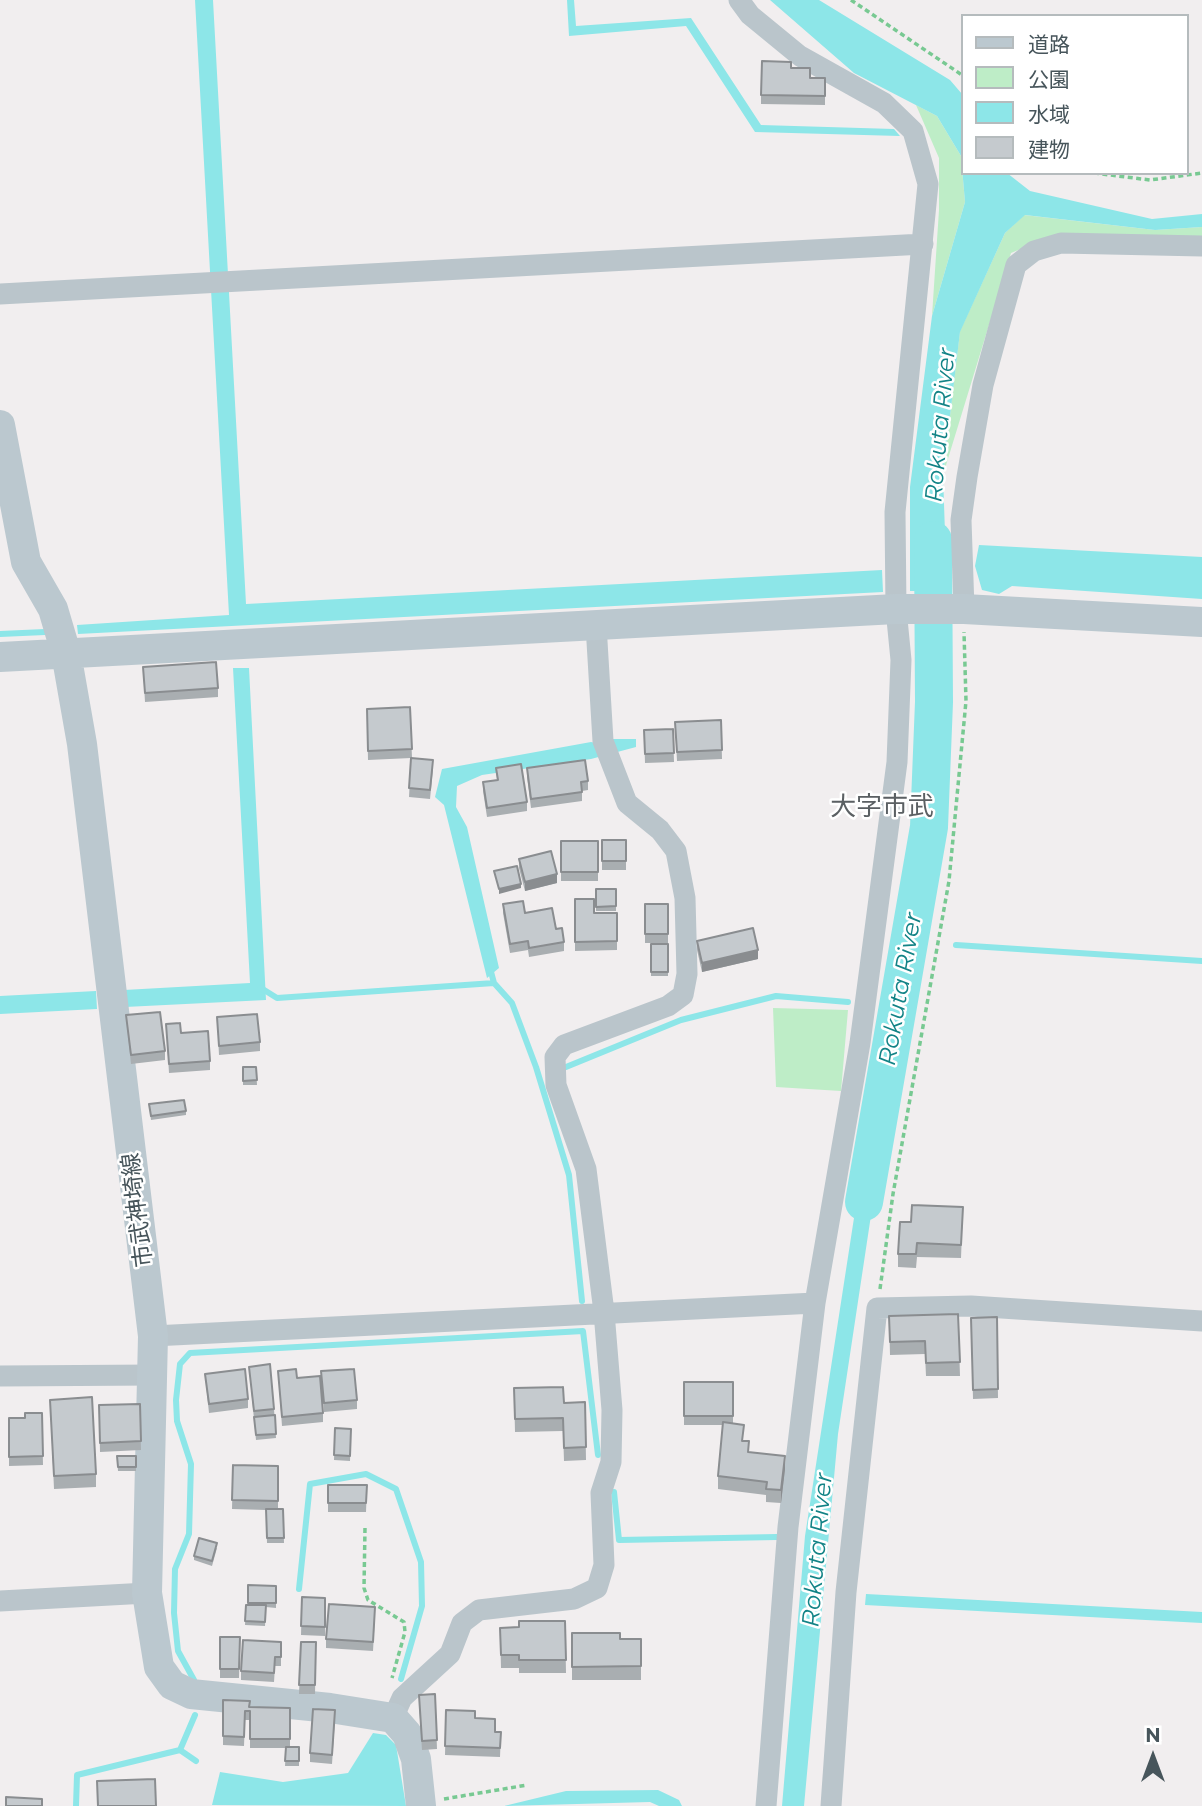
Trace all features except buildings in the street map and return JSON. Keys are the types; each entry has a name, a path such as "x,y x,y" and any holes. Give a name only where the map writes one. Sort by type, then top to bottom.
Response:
{"main road":[{"name":"市武神埼線","path":"0,425 26,562 53,609 66,653 82,744 153,1336 155,1374 146,1534 147,1593 159,1667 172,1685 191,1695 330,1708 398,1708"},
{"path":"0,657 896,609 964,609 1202,622"},
{"path":"398,1708 416,1759 421,1804"}],"street":[{"path":"739,0 750,15 800,56 884,103 913,131 928,184 895,512 896,609 901,660 897,762 860,1043 815,1303 788,1527 766,1806"},
{"path":"964,609 961,520 967,477 983,385 1016,265 1034,251 1062,243 1202,246"},
{"path":"0,294 923,244"},
{"path":"398,1708 450,1654 461,1623 479,1610 574,1599 597,1588 604,1565 601,1493 611,1462 612,1410 604,1311 586,1169 556,1085 555,1057 564,1045 668,1006 683,995 687,974 685,898 676,851 660,830 627,803 605,748 596,625"},
{"path":"153,1336 604,1311 815,1303"},
{"path":"831,1806 846,1592 877,1308 971,1306 1202,1321"},
{"path":"0,1377 155,1374"},
{"path":"0,1601 147,1593"}],"path":[{"path":"851,0 960,74"},
{"path":"1110,175 1150,180 1187,175"},
{"path":"877,1308 893,1194 950,881 966,701 964,609"},
{"path":"365,1528 364,1588 368,1600 404,1622 405,1632 392,1680 398,1708"},
{"path":"421,1804 527,1785"}],"green space":[{"path":"916,105 937,116 960,154 960,175 963,175 965,202 932,316 939,210 939,158"},
{"path":"1024,215 1155,230 1202,227 1202,240 1057,234 1011,253 943,475 960,331 1005,233"},
{"path":"773,1008 848,1010 841,1091 776,1087"}],"water":[{"path":"195,0 213,0 246,604 882,570 883,592 78,634 77,625 229,615"},
{"path":"567,0 574,0 576,26 691,18 761,125 894,129 900,136 755,132 686,26 569,36"},
{"path":"770,0 819,0 950,80 960,92 960,154 937,116 854,73"},
{"path":"962,175 1010,175 1030,191 1152,219 1202,214 1202,227 1155,230 1025,215 1005,233 960,332 943,475 947,591 910,591 910,487 932,316 965,202"},
{"path":"979,545 1202,557 1202,599 1012,586 999,594 982,590 975,566"},
{"path":"233,668 249,668 266,1000 125,1007 124,990 250,983"},
{"path":"613,739 636,739 636,747 591,759 482,775 457,786 456,807 467,827 499,968 487,978 444,805 435,797 442,769 591,742 600,744"},
{"path":"96,991 97,1009 0,1014 0,996"},
{"path":"881,1149 838,1434 804,1806 782,1806 805,1536 864,1153"},
{"path":"866,1594 1202,1612 1202,1623 865,1605"},
{"path":"373,1733 386,1735 396,1745 406,1806 212,1805 220,1772 283,1782 348,1773"},
{"path":"658,1790 679,1800 682,1806 659,1806 650,1802 504,1806 566,1791"}],"waterway":[{"name":"Rokuta River","path":"864,1202 929,827 934,702 933,540"},
{"path":"0,634 45,632"},
{"path":"956,945 1202,961"},
{"path":"490,968 494,983 512,1003 536,1067 569,1175 582,1301"},
{"path":"261,988 277,998 494,983"},
{"path":"566,1067 681,1020 776,996 848,1002"},
{"path":"194,1680 178,1651 174,1613 175,1569 189,1534 191,1464 177,1421 176,1400 180,1364 190,1353 583,1331 598,1455"},
{"path":"299,1589 310,1484 366,1474 396,1489 421,1562 422,1606 401,1679"},
{"path":"614,1492 619,1540 777,1537"},
{"path":"76,1806 77,1775 180,1750 195,1715"},
{"path":"180,1750 196,1761"}],"district":[{"name":"大字市武","path":"882,807"}]}
